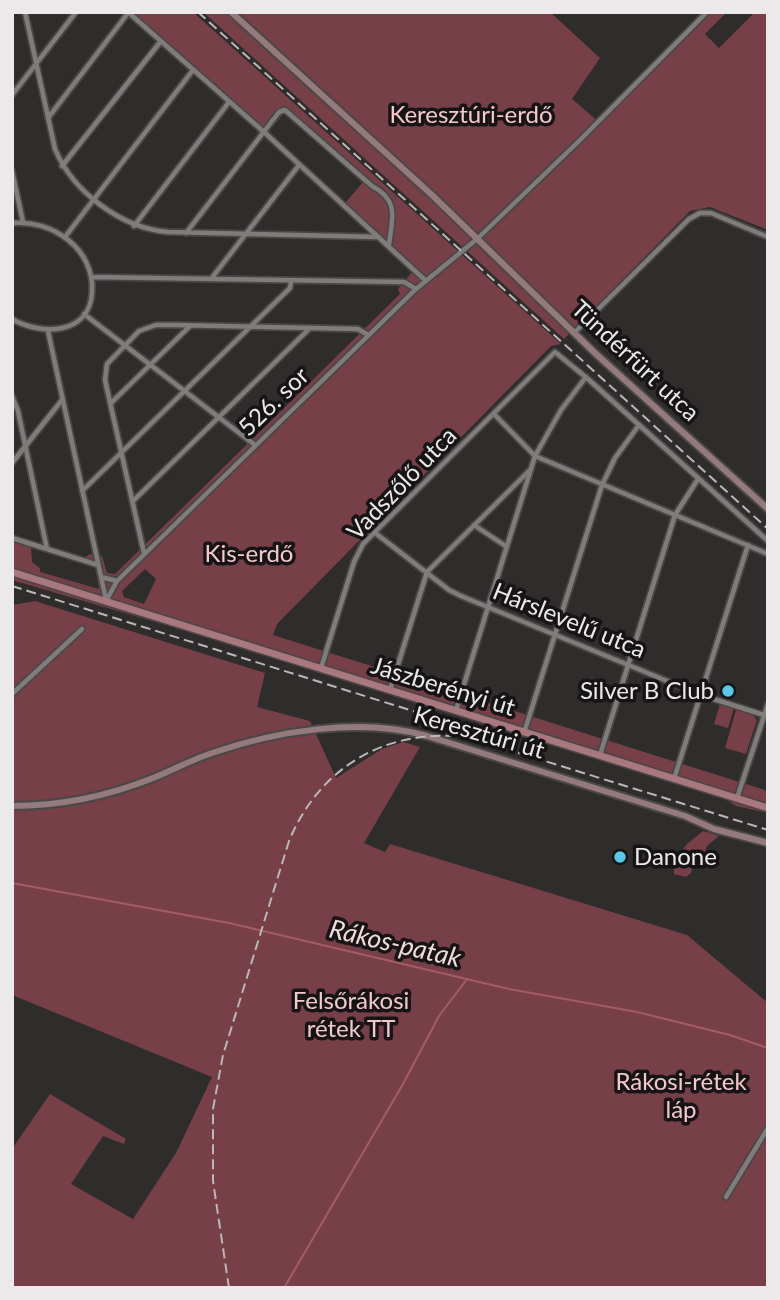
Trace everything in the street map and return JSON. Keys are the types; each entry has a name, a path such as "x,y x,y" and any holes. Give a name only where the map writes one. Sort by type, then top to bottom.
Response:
{"main road":[{"name":"Tündérfürt utca","path":"231,12 477,239 574,333 768,509"},
{"name":"Jászberényi út","path":"12,572 768,808"},
{"name":"Keresztúri út","path":"12,806 57,804 124,789 198,758 274,735 330,728 387,729 427,736 768,843"}],"street":[{"path":"25,12 55,149 62,166 95,200 134,226 150,231 186,233 379,237"},
{"path":"12,95 76,12"},
{"name":"526. sor","path":"106,601 117,580 415,289 477,239 708,12"},
{"path":"48,118 128,13 264,132 425,280"},
{"path":"62,166 160,41"},
{"path":"65,237 193,70"},
{"path":"134,226 229,102"},
{"path":"186,233 279,111 288,110 372,186 384,192 393,214 388,246"},
{"path":"211,279 299,165"},
{"path":"12,171 23,222"},
{"path":"574,333 689,219 700,213 713,214 768,237"},
{"path":"12,223 23,222 50,228 65,237 83,257 91,277 92,292 84,314 68,326 48,331 12,319"},
{"path":"91,277 404,282 415,289"},
{"path":"82,491 290,288 291,281"},
{"path":"84,314 255,445"},
{"path":"145,554 105,380 107,364 139,331 156,325 190,325 358,329 368,335"},
{"path":"110,403 190,325"},
{"path":"133,502 310,328"},
{"path":"48,331 106,601"},
{"name":"Vadszőlő utca","path":"320,669 354,562 363,544 555,352 586,377"},
{"path":"456,711 535,456 561,410 586,377 768,541"},
{"path":"12,396 18,411 47,549"},
{"path":"12,463 62,399"},
{"path":"494,414 535,456 768,554"},
{"path":"524,733 602,485 615,458 639,425"},
{"path":"390,691 426,572 531,468"},
{"path":"599,756 675,515 698,479"},
{"path":"474,525 507,547"},
{"name":"Hárslevelű utca","path":"374,532 449,590 701,695 764,715"},
{"path":"12,538 98,565"},
{"path":"674,780 748,545"},
{"path":"101,577 117,580"},
{"path":"12,694 82,629"},
{"path":"737,799 765,724 764,715 768,704"},
{"path":"726,1197 768,1128"}],"green space":[{"name":"Kis-erdő","path":"124,12 193,12 561,344 551,346 277,624 273,635 768,791 768,813 736,806 727,800 183,630 12,580 12,535 85,557 90,554 102,556 107,573 115,574 400,294 398,289 412,272 341,208 363,182 285,112 264,137","holes":["31,548 95,567 99,589 40,572 40,568 32,562","145,569 156,579 144,604 124,597 122,591"]},
{"name":"Keresztúri-erdő","path":"203,12 550,12 600,58 572,99 599,122 710,12 727,12 705,34 719,48 752,12 768,12 768,230 710,207 690,211 564,339"},
{"name":"Felsőrákosi rétek TT","path":"35,601 265,673 257,707 310,721 336,778 382,749 403,742 420,747 364,843 385,852 390,844 687,935 768,1003 768,1288 12,1288 12,1149 50,1094 126,1139 124,1144 103,1136 71,1184 133,1219 176,1153 212,1077 12,995 12,605"},
{"path":"720,704 734,708 728,728 714,724"},
{"path":"736,710 753,715 757,720 746,754 725,748"},
{"path":"703,831 719,836 707,846 700,865 693,865 691,873 686,877 674,874 674,862 687,844"}],"waterway":[{"name":"Rákos-patak","path":"12,883 229,923 509,989 637,1012 730,1035 768,1048"},
{"path":"284,1288 403,1084 439,1016 467,979"}],"railway":[{"path":"198,12 768,529"},
{"path":"12,586 477,731"},
{"path":"229,1288 213,1181 213,1109 223,1055 289,841 302,815 338,773 384,746 410,739 467,737 768,830"}],"place":[{"name":"Silver B Club","path":"728,691"},
{"name":"Danone","path":"620,857"}],"park label":[{"name":"Rákosi-rétek láp","path":"681,1096"}]}
